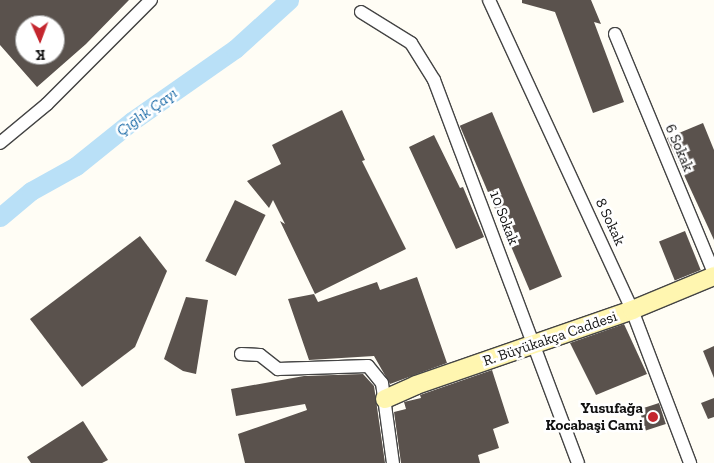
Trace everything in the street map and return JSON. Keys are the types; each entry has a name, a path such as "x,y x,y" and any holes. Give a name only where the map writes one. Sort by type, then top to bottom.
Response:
{"street":[{"path":"0,143 47,104 151,0"},
{"name":"8 Sokak","path":"489,0 632,310 690,463"},
{"name":"10 Sokak","path":"362,12 411,44 424,60 536,346 578,463"},
{"name":"6 Sokak","path":"615,34 714,275"},
{"name":"R. Büyükakça Caddesi","path":"385,399 416,385 536,346 632,310 714,275"},
{"path":"240,354 260,355 278,368 368,366 382,383 392,463"}],"building":[{"path":"0,0 129,0 65,62 65,15 15,15 15,62 0,45"},
{"path":"522,0 591,0 601,24 594,22 624,102 593,113 555,12 522,3"},
{"path":"18,65 62,65 37,87"},
{"path":"342,110 365,160 362,161 406,249 315,294 280,221 285,224 273,200 269,208 247,181 281,164 272,145"},
{"path":"492,112 562,277 530,290 460,126"},
{"path":"703,123 714,150 714,240 667,138"},
{"path":"434,135 460,188 463,187 484,237 456,249 409,147"},
{"path":"235,200 266,215 236,276 205,261"},
{"path":"685,231 701,270 675,280 659,241"},
{"path":"140,236 167,271 135,347 82,387 30,319"},
{"path":"417,277 447,363 390,384 374,356 309,360 288,299 314,294 318,302 377,282 380,290"},
{"path":"186,297 208,300 196,374 183,371 164,359"},
{"path":"624,324 647,374 596,395 570,343"},
{"path":"714,346 714,378 703,351"},
{"path":"492,370 509,423 493,429 499,448 478,455 480,463 401,463 394,412 406,409 404,402 421,398 420,395"},
{"path":"363,374 374,386 385,463 245,463 238,434 307,410 305,404 236,416 231,389 304,376"},
{"path":"714,398 714,417 708,419 701,403"},
{"name":"Yusufağa Kocabaşi Cami","path":"659,403 666,424 646,430 639,409"},
{"path":"83,421 108,460 102,463 31,463 27,457"}],"waterway":[{"name":"Çığlık Çayı","path":"0,217 31,191 76,166 132,121 235,49 289,0"}],"place":[{"name":"Yusufağa Kocabaşi Cami","path":"653,417"}]}
